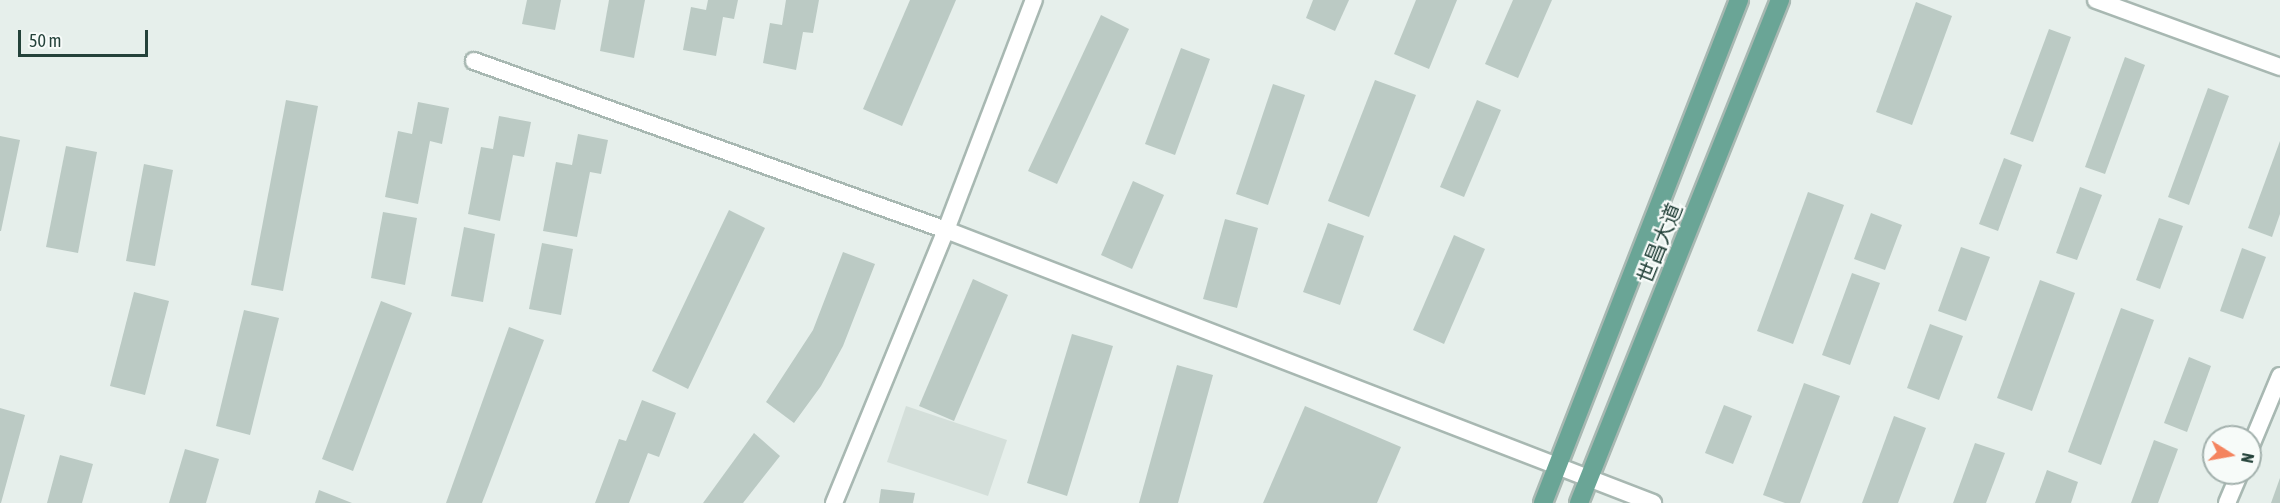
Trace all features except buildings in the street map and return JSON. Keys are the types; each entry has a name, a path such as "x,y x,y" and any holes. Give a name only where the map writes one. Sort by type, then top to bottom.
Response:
{"main road":[{"name":"世昌大道","path":"1543,503 1559,467 1739,0"},
{"name":"世昌大道","path":"1579,503 1591,478 1780,0"}],"street":[{"path":"834,503 946,230 1034,0"},
{"path":"2096,0 2280,66"},
{"path":"474,61 946,230 1653,503"},
{"path":"2260,425 2280,376"},
{"path":"2227,503 2235,485"}],"shaded area":[{"path":"906,406 1007,440 988,496 887,462"}]}
